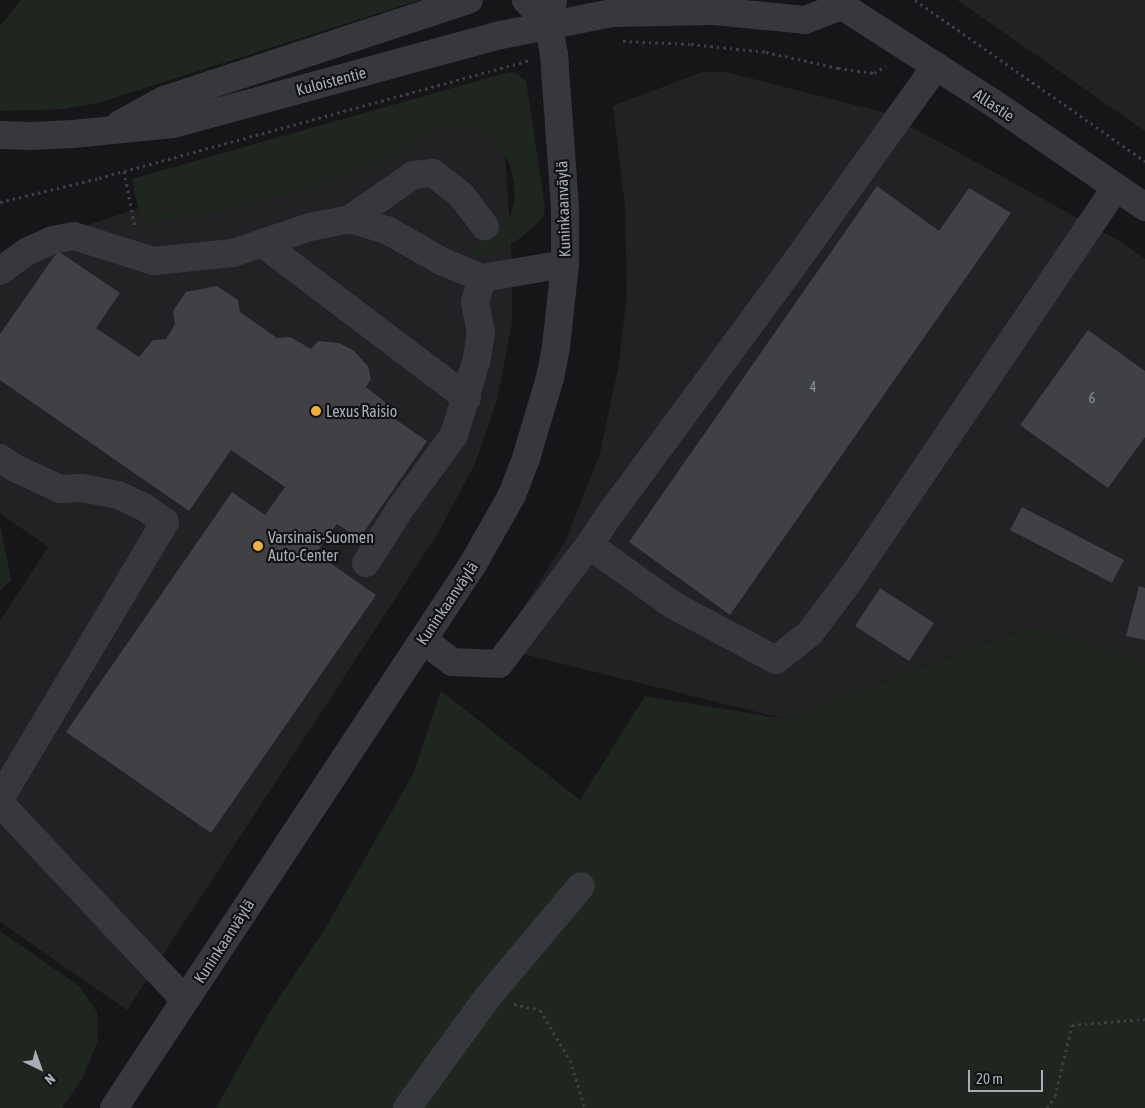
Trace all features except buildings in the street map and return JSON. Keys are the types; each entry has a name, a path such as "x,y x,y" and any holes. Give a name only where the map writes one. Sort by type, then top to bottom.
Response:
{"street":[{"name":"Kuloistentie","path":"113,128 164,100 469,0"},
{"path":"526,0 550,12"},
{"name":"Allastie","path":"550,12 714,11 805,20 840,2 1145,207"},
{"name":"Kuloistentie","path":"0,135 48,136 113,128 173,124 500,35 550,12"},
{"name":"Kuninkaanväylä","path":"114,1108 423,640 494,530 512,495 526,458 550,378 556,347 565,264 565,208 550,12"},
{"path":"423,640 452,662 499,664 589,545 612,510 787,274 936,66"},
{"path":"0,271 28,251 53,240 74,236 154,261 233,253 310,227 350,219 413,175 433,173 462,196 486,226"},
{"path":"589,545 673,606 776,660 810,633 852,577 1116,187"},
{"path":"350,219 387,230 441,261 482,278 565,264"},
{"path":"262,243 466,398"},
{"path":"366,563 400,509 454,435 476,362 481,332 475,302 482,278"},
{"path":"0,458 15,468 60,489 82,488 118,495 144,507 165,522 0,798"},
{"path":"0,803 185,1000"},
{"path":"408,1108 487,998 581,886"}],"path":[{"path":"914,0 1145,161"},
{"path":"614,41 692,44 766,52 838,68 874,73 886,66"},
{"path":"0,202 124,171 554,54"},
{"path":"124,171 136,228"},
{"path":"487,998 540,1010 570,1060 585,1108"},
{"path":"1047,1108 1055,1096 1072,1024 1145,1020"}],"shaded area":[{"path":"21,0 420,0 98,103 65,109 0,111 0,26"},
{"path":"957,0 1145,0 1145,131"},
{"path":"509,72 516,73 526,81 545,207 544,215 536,225 519,239 499,250 476,258 473,248 500,228 511,215 515,200 514,183 509,162 483,130 463,126 433,132 383,162 300,191 218,213 156,223 141,222 132,179"},
{"path":"702,72 726,72 886,113 1118,240 1145,259 1145,663 1031,626 785,719 498,648 566,540 600,453 619,363 627,292 625,208 613,106"},
{"path":"435,110 503,121 512,261 512,323 497,400 475,464 438,533 127,1010 0,922 0,621 48,547 0,513 0,254"},
{"path":"0,523 11,580 0,591"},
{"path":"1032,626 1145,663 1145,1108 216,1108 268,1015 326,927 413,774 441,691 580,800 645,696 785,719"},
{"path":"0,931 79,986 97,1012 98,1041 82,1079 62,1108 0,1108"}],"place":[{"name":"Lexus Raisio","path":"316,411"},
{"name":"Varsinais-Suomen Auto-Center","path":"258,546"}]}
